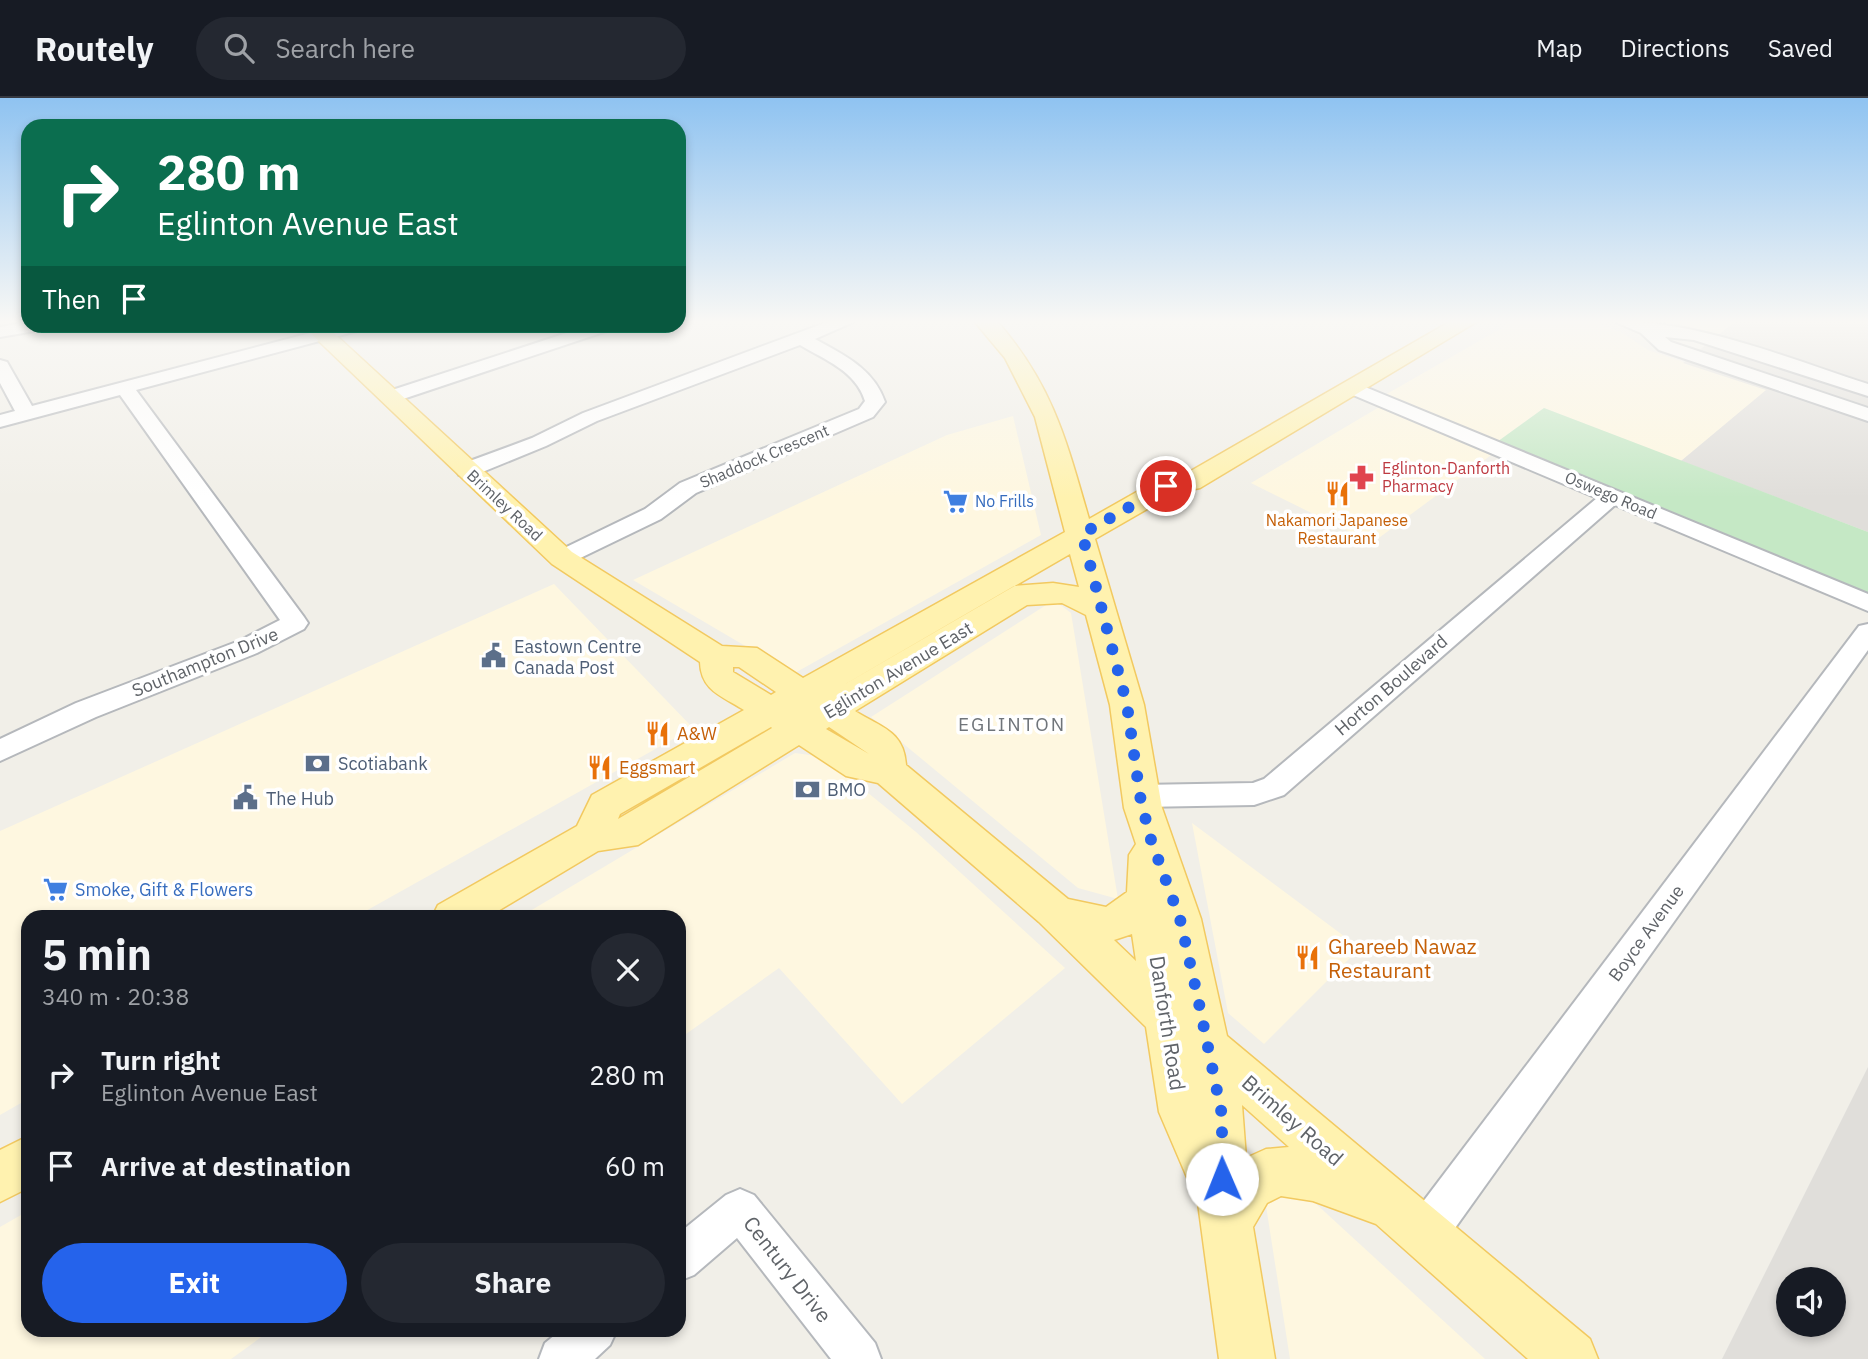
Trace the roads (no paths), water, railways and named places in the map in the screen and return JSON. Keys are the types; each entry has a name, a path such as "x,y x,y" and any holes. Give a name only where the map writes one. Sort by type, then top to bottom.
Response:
{"main road":[{"name":"Brimley Road","path":"372,380 562,558 716,657 717,677 801,711 859,766 888,771 1052,910 1167,1018 1207,1048 1570,1359"},
{"name":"Danforth Road","path":"1029,380 1047,417 1085,545 1127,705 1140,796 1150,837 1180,919 1222,1115 1225,1212 1247,1359"},
{"name":"Eglinton Avenue East","path":"801,711 1019,597 1139,502 1166,486 1190,482 1367,380"},
{"path":"1066,480 1087,495 1139,502"},
{"name":"Eglinton Avenue East","path":"465,910 591,836 624,834 801,711 1085,545 1185,498 1190,482"},
{"path":"1019,597 1065,591 1079,595 1101,610"},
{"name":"Danforth Road","path":"1150,837 1147,900 1183,1112 1225,1212"},
{"path":"1052,910 1091,925 1120,923 1147,900"},
{"path":"0,1177 21,1165"},
{"path":"1225,1212 1251,1183 1272,1170 1300,1173 1411,1221"}],"street":[{"path":"8,380 26,413"},
{"path":"0,421 145,380"},
{"path":"390,397 442,380"},
{"path":"467,470 539,442 590,417 689,380"},
{"name":"Shaddock Crescent","path":"562,558 653,514 688,488 866,414 875,402 870,387 862,380"},
{"path":"1764,380 1868,415"},
{"path":"1836,380 1868,390"},
{"name":"Southampton Drive","path":"0,751 99,705 248,647 295,623 123,386"},
{"name":"Oswego Road","path":"1353,388 1868,603"},
{"name":"Horton Boulevard","path":"1140,796 1254,794 1274,787 1612,496"},
{"name":"Boyce Avenue","path":"1411,1221 1868,632"},
{"name":"Century Drive","path":"686,1254 740,1209 859,1359"},
{"path":"561,1359 587,1337"}],"place":[{"name":"Eglinton-Danforth Pharmacy","path":"1362,477"},
{"name":"Nakamori Japanese Restaurant","path":"1337,494"},
{"name":"No Frills","path":"955,501"},
{"name":"Eastown Centre Canada Post","path":"494,656"},
{"name":"A&W","path":"657,733"},
{"name":"Scotiabank","path":"318,763"},
{"name":"Eggsmart","path":"599,767"},
{"name":"BMO","path":"807,789"},
{"name":"The Hub","path":"246,798"},
{"name":"Smoke, Gift & Flowers","path":"55,889"},
{"name":"Ghareeb Nawaz Restaurant","path":"1308,958"}],"district":[{"name":"EGLINTON","path":"1012,724"}]}
